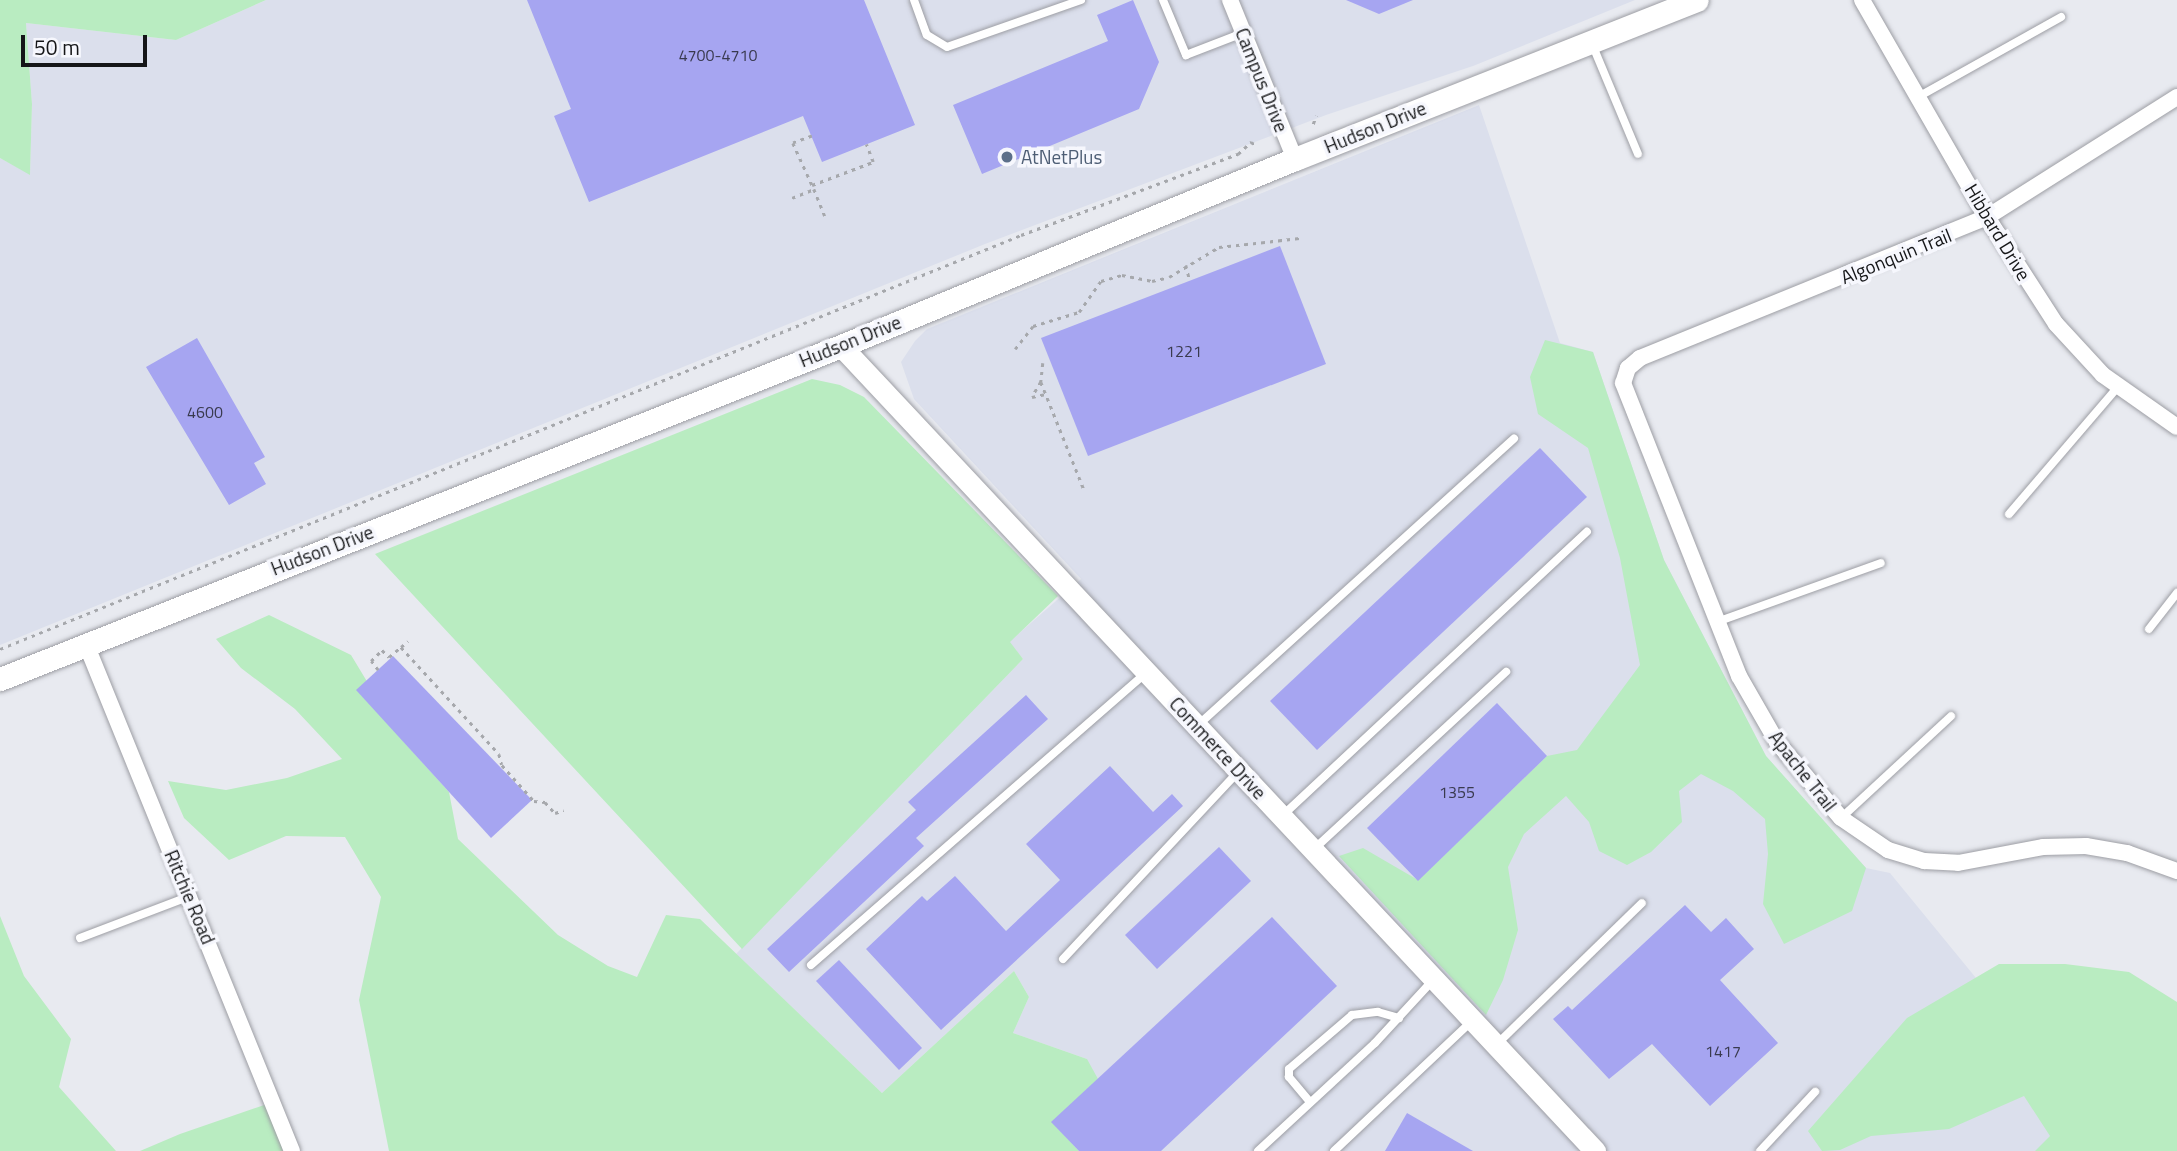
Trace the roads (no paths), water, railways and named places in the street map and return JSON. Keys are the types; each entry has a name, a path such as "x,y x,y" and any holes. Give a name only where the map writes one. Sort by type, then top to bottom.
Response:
{"main road":[{"name":"Hudson Drive","path":"0,679 841,346 1295,159 1698,0"}],"street":[{"name":"Campus Drive","path":"1230,0 1295,159"},
{"name":"Hibbard Drive","path":"1863,0 1987,216 2056,324 2118,387 2177,427"},
{"name":"Algonquin Trail","path":"1626,398 1625,375 1640,358 1987,216 2177,97"},
{"name":"Commerce Drive","path":"841,346 1595,1151"},
{"name":"Apache Trail","path":"1626,398 1739,676 1777,742 1841,818 1880,846 1924,861 1958,863 2034,848 2086,846 2127,853 2177,871"},
{"name":"Ritchie Road","path":"86,644 292,1151"}],"lane":[{"path":"914,0 927,35 947,47 1081,0"},
{"path":"1163,0 1186,55 1243,33"},
{"path":"1918,97 2061,17"},
{"path":"1591,41 1637,153"},
{"path":"2009,514 2118,387"},
{"path":"1198,726 1514,439"},
{"path":"1282,816 1587,532"},
{"path":"1717,622 1881,564"},
{"path":"2149,629 2177,593"},
{"path":"811,965 1146,672"},
{"path":"1313,850 1506,672"},
{"path":"1841,818 1951,716"},
{"path":"1063,959 1239,770"},
{"path":"80,938 190,896"},
{"path":"1495,1046 1642,903"},
{"path":"1258,1151 1399,1018 1434,979"},
{"path":"1310,1102 1289,1077 1289,1069 1352,1016 1378,1012 1399,1018"},
{"path":"1334,1151 1472,1021"},
{"path":"1760,1151 1815,1092"}],"place":[{"name":"AtNetPlus","path":"1007,157"}]}
